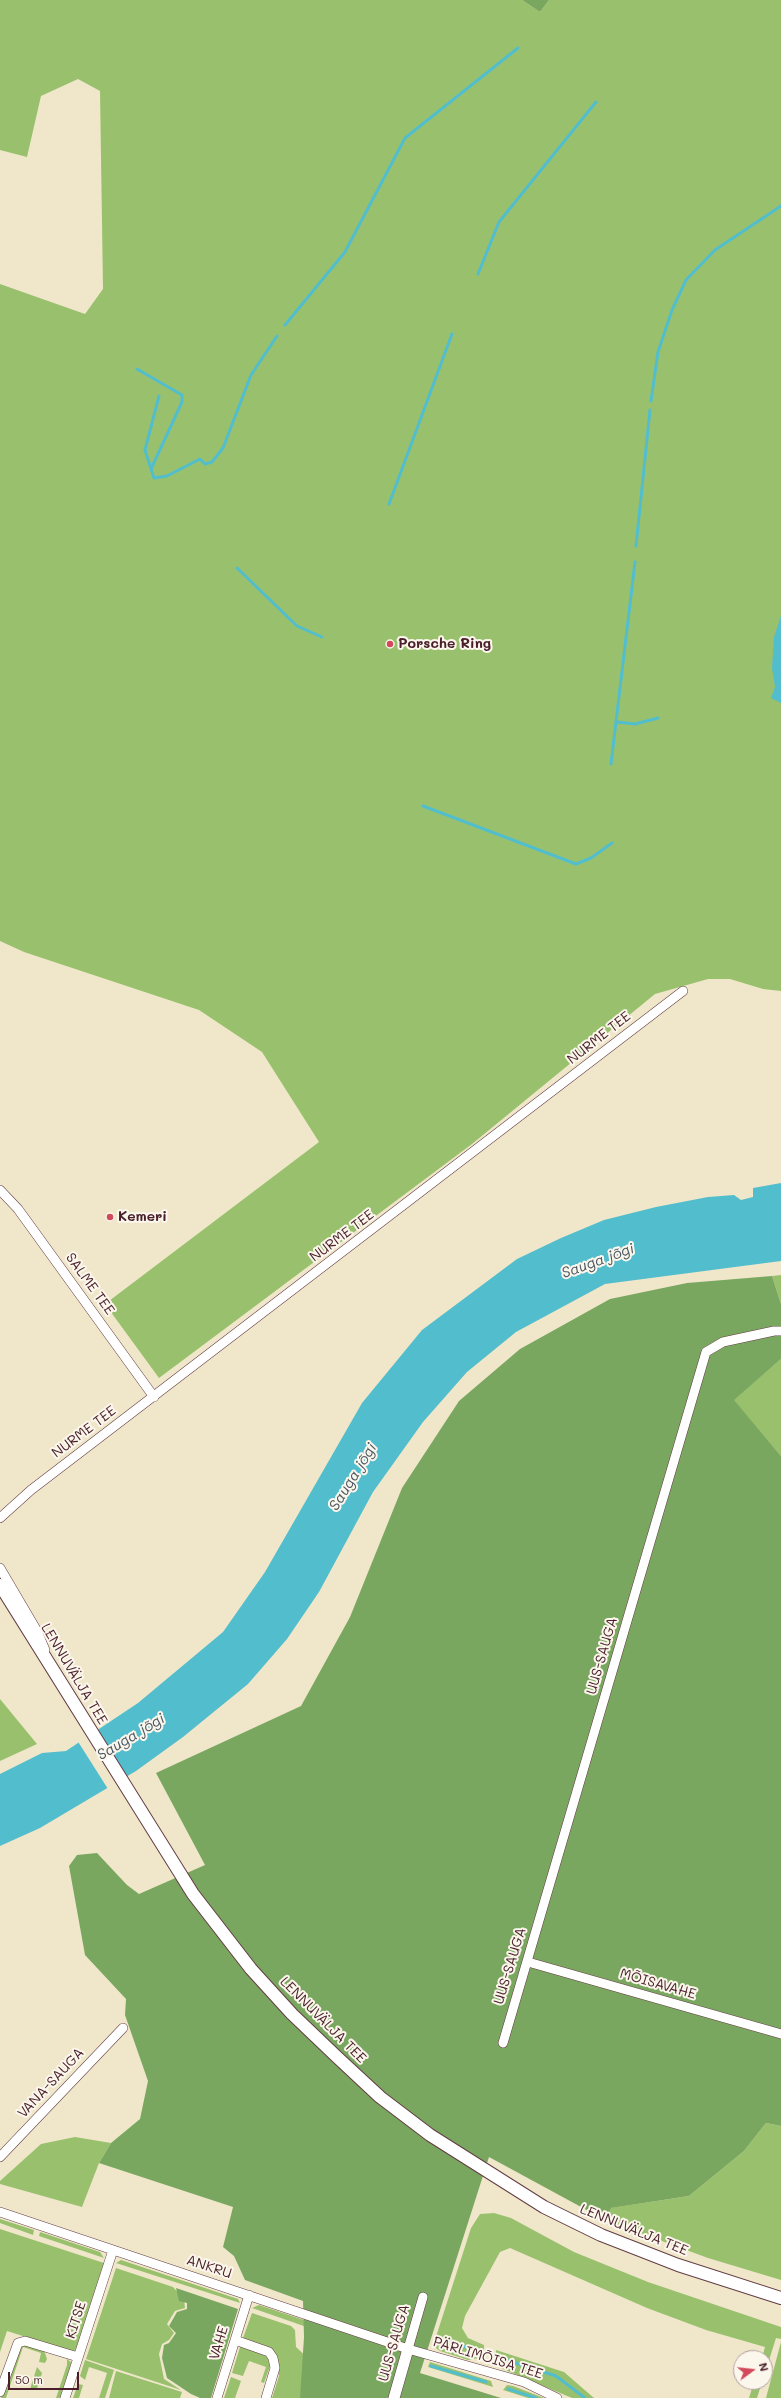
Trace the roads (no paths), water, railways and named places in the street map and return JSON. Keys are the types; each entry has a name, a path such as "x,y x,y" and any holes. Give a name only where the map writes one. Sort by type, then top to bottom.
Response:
{"main road":[{"name":"LENNUVÄLJA TEE","path":"0,1585 49,1660 76,1707 193,1894 251,1969 292,2014 380,2097 430,2135 544,2207 601,2235 678,2265 781,2298"}],"street":[{"name":"NURME TEE","path":"0,1518 17,1501 683,991"},
{"name":"SALME TEE","path":"0,1190 18,1209 154,1397"},
{"name":"UUS-SAUGA","path":"503,2043 706,1352 723,1342 774,1331 781,1331"},
{"name":"NURME TEE","path":"0,1508 17,1501"},
{"path":"0,1568 37,1631 49,1660"},
{"name":"MÕISAVAHE","path":"528,1962 781,2034"},
{"name":"VANA-SAUGA","path":"0,2157 123,2028"},
{"name":"ANKRU","path":"0,2212 408,2349"},
{"name":"KITSE","path":"66,2398 113,2250"},
{"name":"VAHE","path":"217,2398 249,2295"},
{"name":"UUS-SAUGA","path":"394,2398 423,2297"},
{"path":"235,2340 269,2352 273,2358 275,2368 266,2398"},
{"path":"0,2392 18,2343 25,2341 78,2357"},
{"name":"PÄRLIMÕISA TEE","path":"408,2349 524,2382 557,2398"}],"water":[{"path":"781,616 781,703 771,698 775,687 772,668 774,637"},
{"name":"Sauga jõgi","path":"781,1183 781,1261 605,1284 516,1332 467,1372 423,1422 373,1492 319,1592 287,1639 248,1684 183,1737 136,1771 40,1828 0,1846 0,1774 42,1753 66,1751 138,1703 223,1632 265,1572 362,1403 422,1330 517,1259 604,1220 656,1207 708,1197 734,1195 741,1200 753,1197 753,1188"}],"waterway":[{"path":"285,325 345,252 405,138 518,48"},
{"path":"478,274 499,222 596,102"},
{"path":"651,401 658,352 672,310 686,280 715,250 781,206"},
{"path":"389,504 452,334"},
{"path":"159,396 145,450 154,478 167,476 200,459 205,464 212,462 223,448 251,375 277,336"},
{"path":"137,369 182,395 182,402 151,469"},
{"path":"636,546 650,410"},
{"path":"611,764 635,562"},
{"path":"237,568 297,626 322,637"},
{"path":"617,722 635,724 658,718"},
{"path":"423,806 576,864 591,858 612,843"},
{"path":"445,2340 478,2351"},
{"path":"497,2357 556,2376 585,2398"},
{"path":"431,2366 486,2382"},
{"path":"508,2389 536,2398"}],"place":[{"name":"Porsche Ring","path":"390,644"},
{"name":"Kemeri","path":"110,1217"}]}
